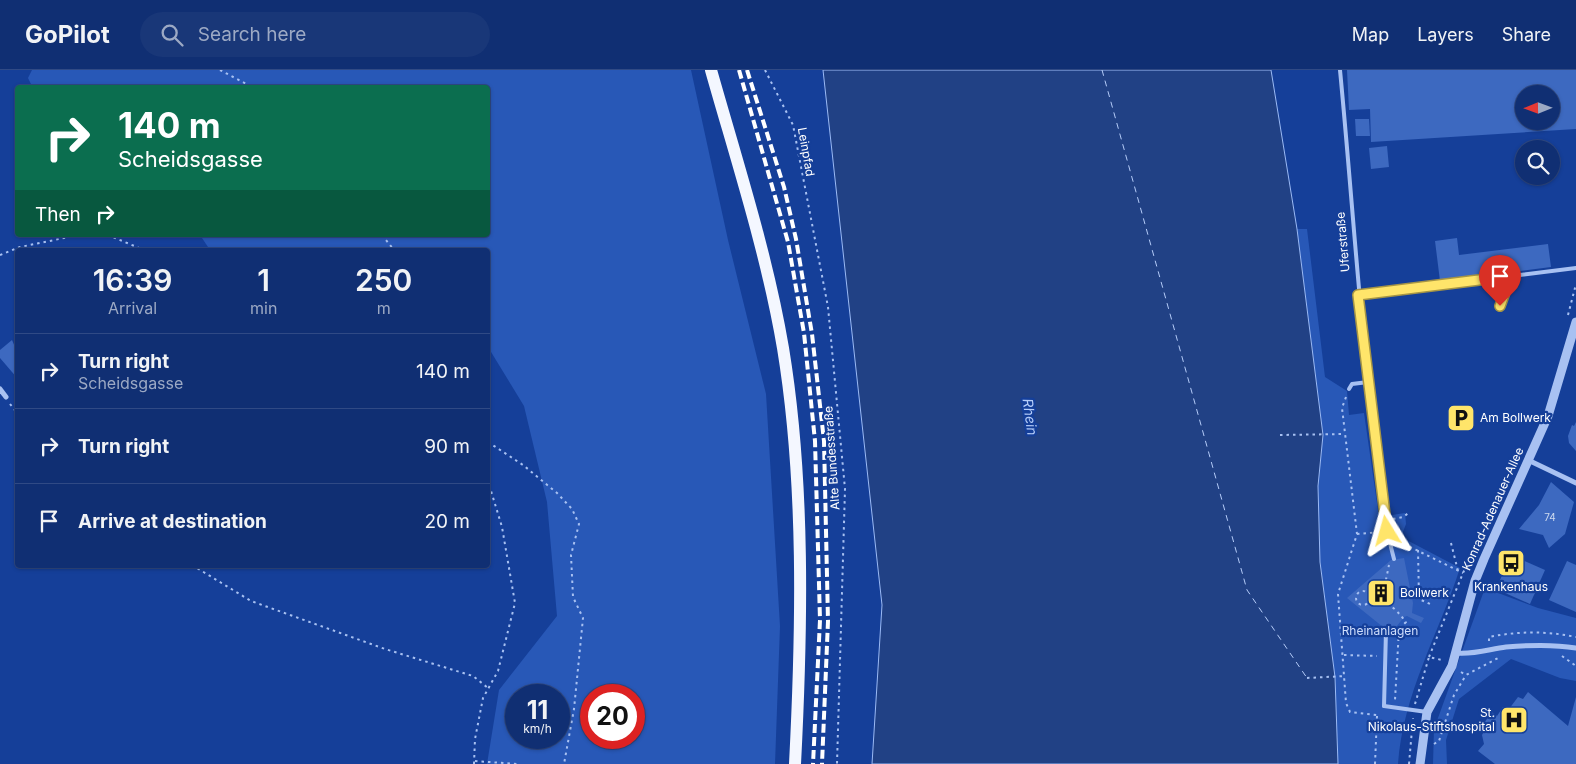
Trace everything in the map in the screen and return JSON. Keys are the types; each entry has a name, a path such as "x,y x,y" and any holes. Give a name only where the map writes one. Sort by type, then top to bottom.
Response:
{"main road":[{"path":"711,70 765,260 788,381 797,506 798,664 795,764"}],"street":[{"name":"Konrad-Adenauer-Allee","path":"1420,764 1427,712 1452,666 1475,581 1548,416 1576,322"},
{"path":"0,389 6,398"},
{"path":"1528,460 1576,483"},
{"path":"1456,653 1465,654 1552,644 1576,648"}],"lane":[{"name":"Uferstraße","path":"1340,70 1358,295 1387,531 1394,559"},
{"path":"1358,295 1576,268"},
{"path":"1500,306 1511,276"},
{"path":"1349,389 1352,384 1368,382"},
{"path":"1386,631 1382,704 1427,712"}],"path":[{"path":"220,70 248,85"},
{"name":"Leinpfad","path":"765,70 793,126 808,214"},
{"name":"Alte Bundesstraße","path":"808,214 828,307 845,489 837,764"},
{"path":"18,248 69,237"},
{"path":"113,237 139,248"},
{"path":"384,237 392,248"},
{"path":"0,255 15,249"},
{"path":"1566,322 1576,284"},
{"path":"1349,389 1342,408 1357,534 1338,594 1344,655 1346,703 1350,712 1377,715 1375,764"},
{"path":"6,398 15,410"},
{"path":"1280,434 1346,434"},
{"path":"490,443 523,465 557,493 572,509 579,524 571,555 573,596 583,618 574,709 564,764"},
{"path":"490,488 502,527 515,603 498,671 488,688 475,739 475,762 517,764"},
{"path":"1429,657 1463,573 1503,489"},
{"path":"1386,520 1403,517 1410,512"},
{"path":"1357,534 1387,531"},
{"path":"1388,538 1418,550 1463,573"},
{"path":"1451,543 1458,571"},
{"path":"1418,550 1419,599 1430,604"},
{"path":"1382,599 1389,564"},
{"path":"197,568 251,601 385,649 473,676 488,688"},
{"path":"1360,592 1368,593 1369,598 1367,603 1363,605 1356,598 1360,592"},
{"path":"1369,598 1382,599 1396,609 1406,622 1398,630 1394,707"},
{"path":"1490,650 1489,638 1509,633 1554,633 1576,637"},
{"path":"1344,655 1386,656"},
{"path":"1557,655 1563,656 1576,666"},
{"path":"1421,751 1439,741 1454,695 1466,675 1503,656"},
{"path":"1452,666 1466,675"},
{"path":"1307,678 1345,676"}],"green space":[{"path":"32,70 691,70 728,240 766,394 780,626 775,764 487,764 499,690 557,616 547,502 524,406 490,350 490,248 209,248 201,237 490,237 490,85 32,85 28,78"},
{"name":"Rheinanlagen","path":"1297,229 1307,229 1325,377 1347,391 1349,415 1364,413 1379,517 1405,513 1406,524 1401,537 1460,568 1414,688 1401,738 1398,764 1338,764 1335,677 1320,562 1318,486 1323,435"},
{"path":"1485,588 1538,608 1576,618 1576,681 1560,678 1511,659 1459,699 1446,740 1447,764 1433,764 1434,729"}],"water":[{"name":"Rhein","path":"823,70 1271,70 1297,229 1323,435 1318,486 1320,562 1335,677 1338,764 872,764 882,605"}],"building":[{"path":"1347,70 1576,70 1576,129 1371,142 1370,109 1349,110"},
{"path":"1355,119 1369,119 1370,136 1356,136"},
{"path":"1387,146 1389,167 1371,169 1369,148"},
{"path":"1457,238 1459,255 1548,244 1551,267 1440,281 1435,241"},
{"path":"12,340 15,347 15,376 0,358 0,350"},
{"path":"1576,422 1576,451 1569,443 1568,436 1572,425 1574,426"},
{"path":"1551,482 1574,502 1565,534 1549,548 1543,535 1519,529 1539,505"},
{"path":"1511,555 1545,570 1530,604 1496,589"},
{"name":"Bollwerk","path":"1404,558 1413,603 1412,613 1424,618 1421,623 1407,616 1404,617 1393,631 1383,631 1383,627 1347,598 1391,560"},
{"path":"1567,561 1576,565 1576,612 1549,600"},
{"path":"1528,692 1568,726 1576,697 1576,764 1495,764 1478,751 1484,744 1482,735 1487,726 1484,723 1492,712 1497,716 1503,707 1509,709 1518,697 1523,699"}],"ferry route":[{"path":"1102,70 1247,590 1307,678"}],"railway":[{"path":"739,70 788,242 804,333 815,441 820,620 813,764"},
{"path":"747,70 784,187 796,239 812,334 824,441 828,621 822,764"}],"place":[{"name":"Am Bollwerk","path":"1461,418"},
{"name":"Krankenhaus","path":"1511,563"},
{"name":"Bollwerk","path":"1381,593"},
{"name":"St. Nikolaus-Stiftshospital","path":"1514,720"}],"route":[{"path":"1387,531 1373,432 1358,295 1511,276 1500,306"}]}
